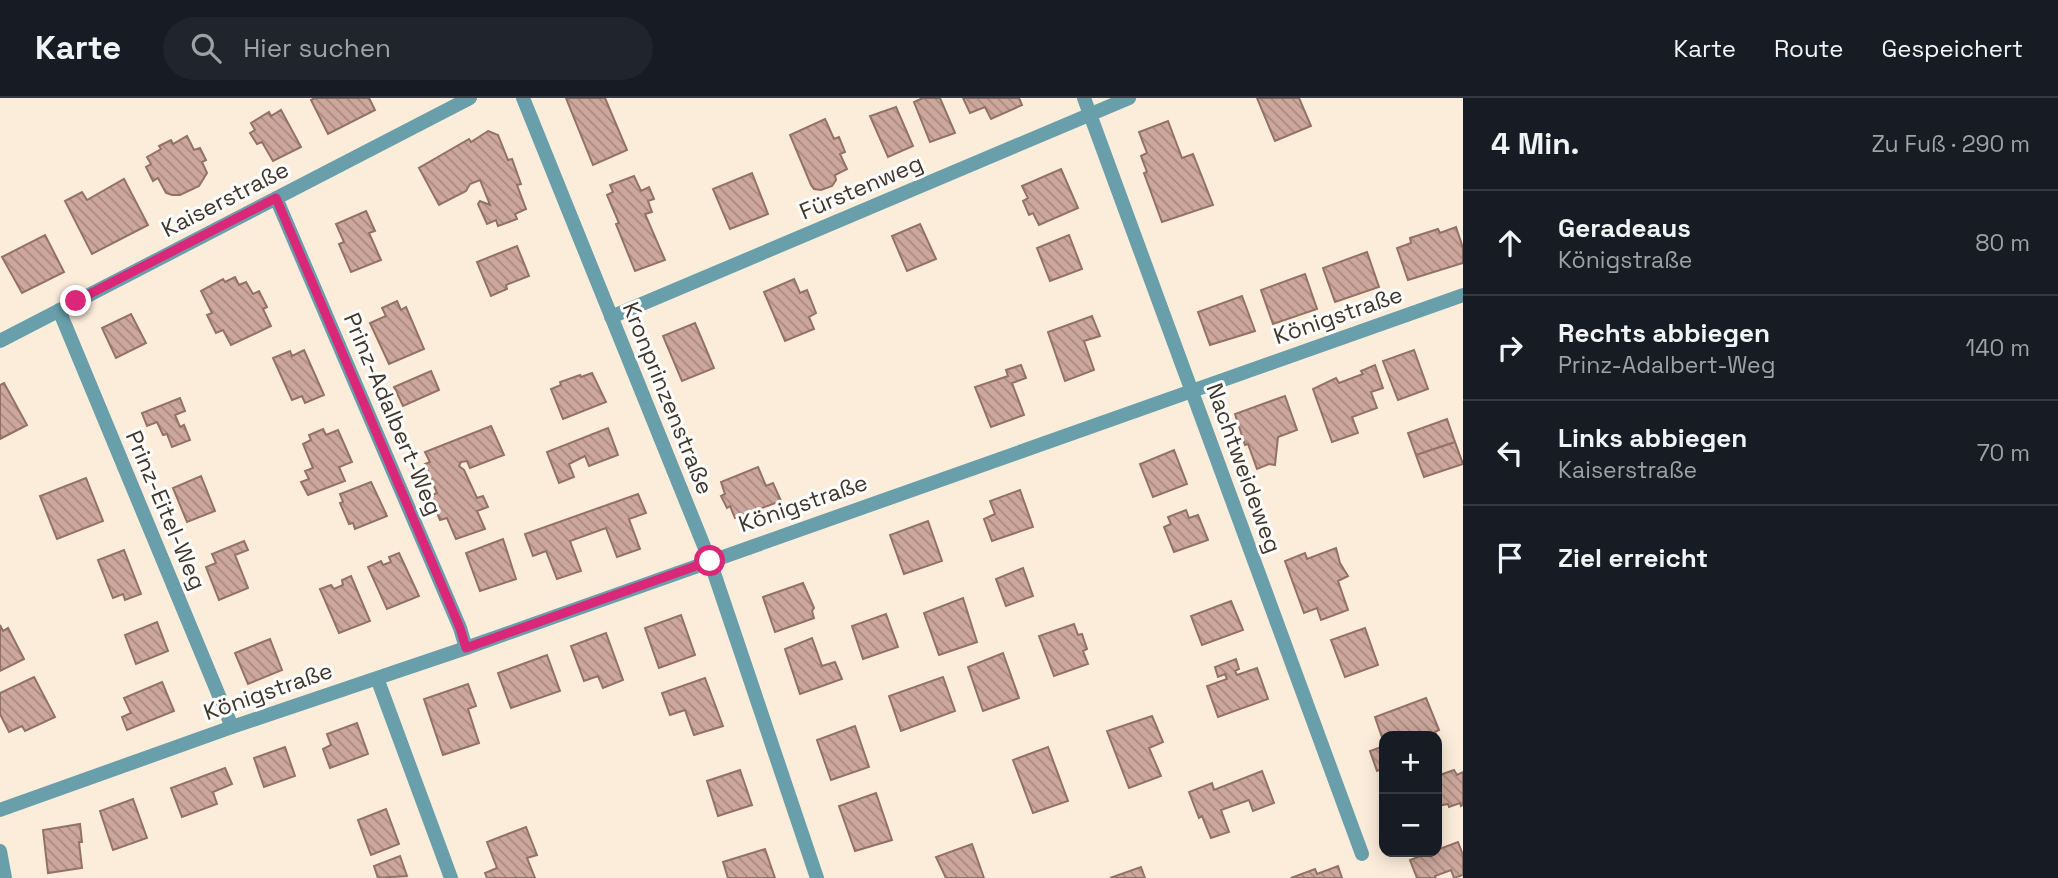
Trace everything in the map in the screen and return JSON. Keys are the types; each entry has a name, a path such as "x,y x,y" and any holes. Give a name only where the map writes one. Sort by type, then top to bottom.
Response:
{"street":[{"name":"Kaiserstraße","path":"0,341 470,98"},
{"name":"Kronprinzenstraße","path":"523,98 710,561 817,878"},
{"name":"Nachtweideweg","path":"1084,98 1362,854"},
{"name":"Fürstenweg","path":"611,317 1129,98"},
{"name":"Prinz-Adalbert-Weg","path":"276,198 460,628 466,648"},
{"name":"Königstraße","path":"0,810 1463,295"},
{"name":"Prinz-Eitel-Weg","path":"59,310 232,727"},
{"path":"377,678 452,878"},
{"path":"0,851 5,878"}],"building":[{"path":"369,98 375,110 328,134 311,100"},
{"path":"566,98 605,98 627,150 593,165"},
{"path":"923,98 940,98 955,133 930,142 914,102"},
{"path":"963,98 1019,98 1022,105 991,119 985,107 970,113"},
{"path":"1257,98 1299,98 1311,126 1275,141"},
{"path":"896,107 913,146 888,157 870,116"},
{"path":"281,110 301,147 273,161 262,142 257,144 250,133 255,130 251,123 269,112 271,116"},
{"path":"825,119 834,139 839,137 845,152 840,154 847,169 835,175 836,180 832,186 821,190 814,189 811,185 790,135"},
{"path":"1168,121 1182,158 1193,154 1213,205 1162,222 1144,173 1147,172 1141,156 1147,153 1139,132"},
{"path":"488,131 498,135 508,160 512,159 521,184 517,185 526,209 515,214 517,219 498,226 496,220 487,224 478,204 480,201 490,205 480,180 470,184 466,191 439,205 419,168"},
{"path":"187,136 194,150 200,148 206,160 202,162 207,173 199,186 180,195 172,195 166,193 158,178 153,181 146,167 151,164 147,157 161,149 159,146 171,140 173,144"},
{"path":"1061,169 1078,208 1039,225 1033,213 1029,215 1023,201 1028,198 1022,186"},
{"path":"752,173 768,214 730,229 713,189"},
{"path":"634,176 641,191 649,187 654,199 648,201 652,212 645,214 665,260 635,271 607,195 613,192 610,185"},
{"path":"124,179 148,225 92,254 65,201 82,192 87,200"},
{"path":"366,211 375,231 369,233 381,260 351,272 339,244 344,242 336,224"},
{"path":"920,224 936,259 907,271 892,236"},
{"path":"1456,227 1463,248 1463,263 1408,280 1397,248 1411,243 1410,238 1438,229 1440,233"},
{"path":"45,235 64,272 22,293 2,257"},
{"path":"1069,235 1082,269 1050,281 1037,248"},
{"path":"517,246 529,276 506,285 507,289 491,296 477,262"},
{"path":"1367,252 1379,287 1335,302 1323,268"},
{"path":"1305,274 1317,309 1273,324 1261,290"},
{"path":"235,277 239,285 246,282 253,294 259,291 267,307 263,309 271,326 231,345 223,330 216,333 207,315 212,313 201,291 223,279 225,282"},
{"path":"794,279 800,293 807,290 816,313 809,317 814,329 785,341 764,292"},
{"path":"1242,296 1255,331 1210,345 1198,312"},
{"path":"397,301 401,310 406,307 424,349 389,364 370,323 386,316 382,308"},
{"path":"131,314 146,343 116,358 102,328"},
{"path":"1092,316 1100,336 1084,341 1094,370 1065,381 1048,332"},
{"path":"695,323 714,368 682,381 663,336"},
{"path":"304,350 324,395 305,403 302,396 292,400 273,358 290,351 292,356"},
{"path":"1414,350 1428,389 1398,400 1383,361"},
{"path":"1021,365 1026,378 1012,383 1024,415 991,427 975,387 1008,376 1006,370"},
{"path":"1375,365 1383,388 1371,392 1377,408 1352,417 1358,433 1332,442 1313,389 1336,378 1339,383 1363,374 1361,371"},
{"path":"431,371 439,390 403,406 394,387"},
{"path":"592,373 606,402 563,419 551,389 561,385 560,382"},
{"path":"4,383 27,425 0,439 0,385"},
{"path":"1285,396 1297,430 1278,437 1275,465 1269,464 1257,469 1248,444 1245,445 1235,414"},
{"path":"180,398 185,411 175,415 180,427 184,425 190,440 172,447 167,434 163,435 157,422 147,426 142,413"},
{"path":"1447,419 1455,442 1416,455 1408,433"},
{"path":"491,426 504,455 470,468 467,461 461,462 459,466 464,470 477,498 483,496 488,507 477,511 485,529 456,539 447,518 440,520 430,496 437,493 425,464 430,462 425,452"},
{"path":"608,428 618,455 589,466 585,456 569,464 574,477 559,483 547,452"},
{"path":"323,429 326,435 338,430 352,462 339,467 345,481 308,495 301,482 309,479 305,471 313,468 303,444 311,440 309,435"},
{"path":"1455,442 1463,464 1424,477 1416,455"},
{"path":"1174,450 1187,484 1153,497 1140,464"},
{"path":"758,467 766,486 773,483 781,501 735,518 730,506 727,508 721,496 725,494 721,482"},
{"path":"201,476 215,511 187,522 173,488"},
{"path":"86,478 103,521 57,539 40,496"},
{"path":"371,482 387,516 355,529 353,523 349,524 340,503 343,502 340,494"},
{"path":"1020,490 1033,527 992,541 984,519 995,514 990,501"},
{"path":"638,494 646,513 629,519 640,549 617,557 606,528 570,541 581,571 557,579 546,551 533,556 525,534"},
{"path":"1186,510 1189,518 1198,515 1208,540 1174,552 1164,527 1171,524 1168,517"},
{"path":"928,521 942,561 904,574 890,535"},
{"path":"503,539 516,579 480,591 466,553"},
{"path":"244,541 248,550 235,555 248,588 219,600 206,567 216,563 212,554"},
{"path":"1336,548 1340,563 1348,576 1338,581 1348,610 1321,620 1317,608 1304,613 1285,561 1305,553 1307,559"},
{"path":"124,550 141,594 125,600 123,594 113,598 98,560"},
{"path":"399,553 419,596 387,609 368,567 381,561 383,565 391,562 389,557"},
{"path":"1023,568 1033,596 1006,606 996,579"},
{"path":"351,576 370,621 339,633 320,589 331,585 334,589 343,585 342,580"},
{"path":"803,583 814,608 814,618 775,632 763,597"},
{"path":"963,598 977,642 939,655 924,613"},
{"path":"1231,601 1243,630 1202,645 1191,616"},
{"path":"886,614 898,647 863,659 852,626"},
{"path":"681,615 695,655 659,668 645,628"},
{"path":"157,622 168,651 136,664 125,635"},
{"path":"1074,624 1078,635 1082,634 1087,649 1083,651 1088,664 1054,676 1039,636"},
{"path":"0,625 3,631 8,628 24,659 0,671"},
{"path":"1365,628 1378,665 1345,677 1331,640"},
{"path":"606,633 623,680 603,688 598,676 584,681 571,646"},
{"path":"812,638 822,666 835,662 842,679 800,694 785,649"},
{"path":"270,639 282,670 248,684 235,653"},
{"path":"1003,653 1019,698 983,711 968,667"},
{"path":"547,655 560,691 511,708 498,673"},
{"path":"1236,659 1239,669 1235,671 1237,675 1257,668 1268,699 1218,717 1207,686 1227,679 1225,674 1218,677 1215,667"},
{"path":"34,677 55,717 25,731 22,726 9,732 0,714 0,693"},
{"path":"943,677 955,711 901,731 889,696"},
{"path":"705,678 723,726 694,735 685,710 670,715 662,693"},
{"path":"162,682 174,711 127,730 122,717 131,713 124,698"},
{"path":"468,684 476,706 468,709 479,743 443,755 424,699"},
{"path":"1426,698 1439,730 1380,731 1375,717"},
{"path":"1152,716 1163,742 1149,748 1161,776 1129,788 1107,731"},
{"path":"357,723 368,754 330,768 323,749 331,745 327,734"},
{"path":"855,726 869,767 831,780 817,740"},
{"path":"285,747 295,776 264,787 254,758"},
{"path":"1048,747 1068,801 1033,813 1013,760"},
{"path":"1379,748 1377,771 1370,751"},
{"path":"225,768 232,784 213,792 217,804 182,817 171,788"},
{"path":"740,770 752,805 718,816 707,781"},
{"path":"1454,770 1457,775 1463,772 1463,805 1442,805 1442,774"},
{"path":"1262,771 1274,803 1253,811 1249,800 1221,810 1229,832 1211,838 1202,816 1199,818 1189,792 1212,783 1214,790"},
{"path":"876,793 892,840 855,851 839,806"},
{"path":"133,799 147,838 113,850 100,811"},
{"path":"386,809 399,844 371,855 358,820"},
{"path":"80,824 82,868 48,873 43,830"},
{"path":"526,827 537,855 527,858 535,878 487,878 485,873 497,868 487,842"},
{"path":"1458,842 1463,855 1463,875 1454,878 1451,870 1435,876 1436,878 1417,878 1410,860 1418,857 1442,857 1442,848"},
{"path":"972,844 984,878 946,878 936,857"},
{"path":"765,849 775,878 728,878 723,862"},
{"path":"400,856 407,876 378,878 374,866"},
{"path":"1338,866 1342,878 1291,878 1315,869 1317,874"},
{"path":"1141,867 1145,878 1110,878"}],"route":[{"path":"76,301 276,198 460,628 466,648 710,561"}]}
